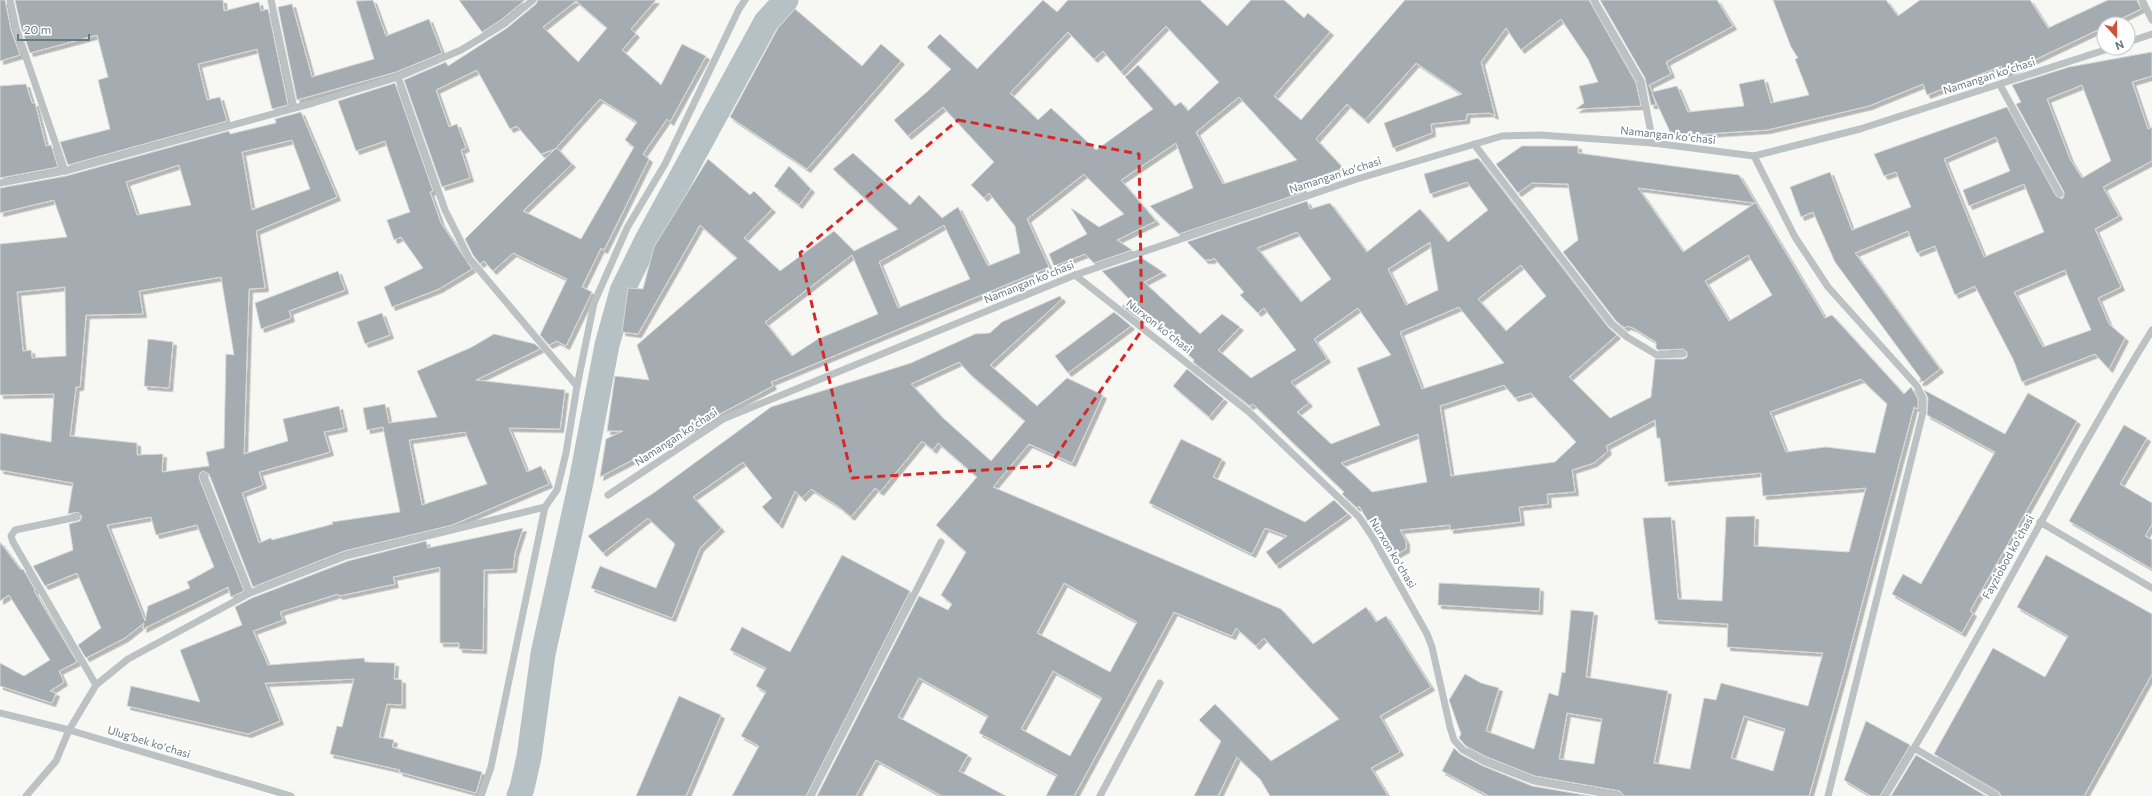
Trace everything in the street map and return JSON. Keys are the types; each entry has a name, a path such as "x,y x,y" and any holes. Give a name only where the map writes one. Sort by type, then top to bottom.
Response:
{"street":[{"path":"10,0 16,28 65,171"},
{"path":"271,0 294,108"},
{"path":"0,183 65,171 294,108 398,77 461,50 504,24 532,0"},
{"path":"481,796 491,767 545,508 557,490 566,453 577,386 594,303 627,228 665,164 739,9 745,0"},
{"path":"1594,0 1641,81 1653,143"},
{"path":"2142,0 2152,20"},
{"path":"2136,39 2152,34"},
{"name":"Namangan koʻchasi","path":"608,495 723,418 1075,274 1357,179 1474,144 1502,136 1540,135 1653,143 1754,156 1860,129 2096,53"},
{"path":"398,77 446,210 469,258 577,386"},
{"path":"2000,85 2060,194"},
{"path":"1474,144 1612,324 1627,337 1657,355 1684,354"},
{"path":"1754,156 1795,237 1828,286 1917,386 1923,398 1924,412 1828,796"},
{"name":"Nurxon koʻchasi","path":"1075,274 1249,412 1358,518 1372,536 1427,634 1432,647 1454,740 1463,750 1485,762 1534,781 1619,796"},
{"name":"Fayziobod koʻchasi","path":"1885,796 1914,748 2040,522 2152,330"},
{"path":"204,476 250,593"},
{"path":"26,796 56,761 69,730 96,685 128,659 250,593 346,556 545,508"},
{"path":"77,517 15,530 11,536 13,542 96,685"},
{"path":"2040,522 2152,588"},
{"path":"812,796 941,542"},
{"path":"1100,796 1160,683"},
{"name":"Ulugʻbek koʻchasi","path":"0,713 69,730 291,796"},
{"path":"1914,748 1996,796"}],"highlighted area":[{"path":"958,120 1139,154 1142,330 1049,466 852,478 800,253"}],"building":[{"path":"0,0 5,0 11,30 20,55 0,61"},
{"path":"15,0 223,0 224,11 259,2 261,11 268,9 288,105 272,109 257,49 198,64 207,100 220,97 227,121 68,165 60,142 110,129 98,80 108,77 97,35 30,53 21,27"},
{"path":"373,0 386,36 429,19 442,53 396,72 297,100 278,7 292,4 312,77 374,59 356,1"},
{"path":"459,0 525,0 501,20 482,32"},
{"path":"538,0 656,0 631,29 636,34 622,50 661,85 682,44 706,56 670,122 667,119 643,154 649,159 604,250 601,248 582,287 592,292 566,346 557,341 549,345 540,335 567,279 513,253 493,271 484,261 480,264 473,255 465,239 555,149 541,154 517,126 510,129 477,70 436,90 449,127 457,124 466,148 461,150 470,178 442,187 404,80 446,62 448,66 507,28 536,4","holes":["576,1 607,28 578,62 543,27","600,99 637,122 625,140 634,147 581,239 523,211 572,164 557,148 555,149"]},
{"path":"1043,0 1057,12 1068,0 1200,0 1227,26 1251,0 1284,0 1304,18 1308,13 1330,32 1274,96 1301,120 1405,0 1589,0 1636,83 1641,106 1576,109 1584,103 1579,86 1598,82 1588,59 1561,19 1521,50 1506,28 1481,62 1495,116 1490,113 1467,114 1466,120 1431,124 1432,133 1393,148 1384,123 1462,94 1416,63 1365,120 1347,104 1316,139 1343,168 1301,184 1304,192 1179,234 1150,206 1193,188 1176,143 1121,180 1156,221 1117,240 1132,250 1094,263 1085,254 1054,266 1049,254 1087,234 1071,208 1099,227 1124,214 1084,174 1027,219 1049,267 771,382 773,386 600,477 606,439 623,431 607,431 615,376 649,380 637,345 737,258 700,225 638,334 622,332 628,288 643,289 654,247 708,159 750,195 754,191 772,209 744,238 780,271 834,231 854,251 898,229 833,169 853,153 910,205 919,195 942,218 958,207 988,266 1020,253 1015,226 989,193 984,198 971,185 994,162 943,107 908,136 894,120 951,69 927,47 940,34 977,69","holes":["1166,26 1219,82 1188,111 1181,102 1175,106 1138,65 1125,77 1153,109 1096,150 1051,108 1038,120 1010,93 1068,32 1094,59 1103,51 1121,72","1239,97 1297,160 1223,184 1196,132","944,225 970,279 898,308 879,262","852,255 878,314 818,339 792,356 765,322"]},
{"path":"1600,0 1717,0 1733,26 1666,62 1671,74 1649,85 1652,92 1677,86 1688,112 1744,106 1739,84 1764,79 1771,103 1809,95 1795,59 1798,58 1791,47 1773,0 1886,0 1898,16 1920,0 2030,0 2048,28 2108,0 2137,0 2141,9 2127,16 2096,16 2096,31 2005,74 2001,66 1927,95 1923,84 1869,106 1767,130 1672,136 1652,93 1656,105 1651,105 1645,78"},
{"path":"795,9 862,66 881,44 901,61 807,169 730,117 778,28"},
{"path":"2152,52 2152,76 2132,82 2148,129 2152,127 2152,161 2103,187 2119,216 2095,229 2121,287 2098,298 2109,324 2125,338 2109,369 2095,354 2022,382 2013,359 1975,286 1955,295 1935,246 1917,253 1908,231 1855,253 1940,369 1923,382 1921,380 1921,383 1919,381 1921,379 1835,262 1813,212 1801,217 1790,187 1830,172 1852,230 1911,207 1896,172 1884,176 1874,154 2007,107 2056,196 2062,199 2064,192 2016,104 2021,102 2012,85 2069,67","holes":["2082,85 2111,161 2082,178 2070,159 2047,99","1996,137 2010,171 1963,190 1969,206 2024,184 2044,232 1984,257 1944,159","2065,270 2091,330 2043,347 2014,292"]},
{"path":"395,83 433,191 430,192 441,223 472,269 439,289 392,307 384,287 423,268 401,237 394,240 387,220 410,212 385,141 356,151 338,101"},
{"path":"26,84 32,103 35,103 46,146 51,145 58,167 0,178 0,86"},
{"path":"301,112 337,197 256,231 265,288 249,289 244,454 288,441 283,419 339,406 344,428 324,432 330,452 259,472 263,485 242,493 259,543 271,538 272,540 333,524 332,522 400,512 383,427 367,430 363,408 385,404 389,423 437,417 417,371 472,347 494,334 535,344 540,349 476,380 565,390 560,429 509,428 527,472 541,466 549,484 452,525 344,551 253,587 209,474 203,471 200,473 199,478 244,591 231,597 228,587 143,629 144,623 125,638 86,658 78,645 101,628 77,573 45,586 33,566 73,550 69,524 80,521 82,516 78,512 68,514 73,483 0,470 0,433 51,442 54,394 0,395 0,244 67,237 54,200 0,213 0,188 66,176 229,131 230,134 276,123 275,119","holes":["292,140 310,189 252,210 242,152","179,165 191,205 137,215 126,182","221,277 234,355 226,354 224,448 206,452 209,466 162,472 163,454 137,455 137,443 70,436 76,387 80,387 86,315 143,314 139,291","65,287 66,356 32,358 31,350 23,351 17,292","465,432 487,484 422,505 409,440","151,517 156,535 197,525 214,567 187,582 190,588 148,606 145,621 107,525"]},
{"path":"1522,146 1578,146 1578,153 1739,175 1825,318 1832,315 1904,394 1911,387 1918,399 1918,409 1914,407 1845,668 1809,796 1624,796 1620,791 1535,776 1487,757 1466,746 1459,738 1461,734 1449,700 1465,674 1481,683 1499,688 1486,731 1534,749 1549,693 1558,696 1562,672 1565,673 1571,610 1594,612 1586,677 1668,691 1654,763 1690,769 1704,698 1716,700 1721,683 1808,706 1823,653 1727,647 1728,624 1655,620 1643,518 1671,517 1678,599 1722,601 1726,517 1755,516 1754,546 1849,552 1866,488 1763,496 1761,473 1665,482 1660,438 1657,438 1655,420 1606,446 1608,451 1594,463 1572,470 1575,492 1547,494 1548,504 1519,507 1521,522 1450,530 1450,525 1400,530 1406,541 1406,549 1390,558 1359,506 1357,508 1342,494 1344,492 1253,404 1250,406 1193,362 1194,360 1146,315 1140,320 1122,306 1130,300 1102,271 1142,258 1163,272 1144,282 1200,334 1222,314 1240,327 1218,350 1251,378 1296,350 1264,308 1258,313 1240,295 1244,292 1214,258 1211,260 1205,260 1187,242 1307,201 1310,209 1330,203 1367,252 1420,209 1448,242 1488,210 1467,182 1430,194 1424,174 1478,158 1608,327 1617,335 1569,377 1610,418 1651,397 1655,359 1684,359 1687,357 1687,352 1683,349 1658,350 1656,348 1656,342 1633,328 1627,326 1625,328 1616,321 1563,252 1578,240 1568,184 1532,183 1518,193 1496,164","holes":["1638,188 1755,203 1683,252","1297,232 1331,279 1301,302 1257,248","1430,242 1438,290 1406,305 1388,269","1748,255 1772,295 1729,321 1705,281","1521,265 1546,296 1506,331 1478,299","1459,307 1504,363 1422,389 1400,332","1358,308 1391,355 1357,368 1380,425 1331,444 1297,412 1309,403 1291,382 1327,359 1314,339","1861,379 1887,404 1875,453 1826,447 1786,452 1770,412","1504,385 1515,398 1531,393 1576,442 1555,462 1451,476 1440,406","1418,434 1427,482 1372,492 1341,463","1567,713 1602,719 1594,764 1559,759","1744,716 1785,729 1773,771 1731,758"]},
{"path":"789,166 811,189 799,205 774,186"},
{"path":"338,271 345,290 289,311 291,318 261,329 255,303"},
{"path":"1060,296 1062,299 990,365 1037,406 1067,378 1103,395 1072,463 1029,444 993,487 1281,609 1313,644 1366,607 1376,622 1386,616 1431,687 1380,716 1400,752 1371,768 1388,796 1270,796 1260,779 1237,757 1218,796 1194,796 1221,741 1199,720 1215,704 1271,761 1339,719 1264,638 1256,646 1236,628 1232,636 1174,612 1074,796 1046,796 1057,775 979,733 988,716 919,678 898,717 968,755 959,771 1006,796 942,796 876,760 856,796 817,796 919,596 948,610 952,604 941,595 966,552 936,525 977,477 938,443 933,450 922,441 880,492 875,488 851,517 838,506 811,489 802,498 795,491 779,525 762,507 772,498 743,462 693,497 721,528 700,548 672,618 591,588 600,566 656,588 675,544 648,518 603,553 588,536 655,492 771,407 911,363 975,334 990,333 1002,322","holes":["959,362 971,375 1025,421 991,461 943,418 911,384","1064,583 1137,622 1110,672 1037,633","1053,671 1102,698 1070,756 1021,729"]},
{"path":"1114,312 1131,326 1068,373 1055,356"},
{"path":"382,313 390,335 365,344 357,322"},
{"path":"148,339 173,342 169,388 144,386"},
{"path":"1187,369 1224,399 1209,417 1173,386"},
{"path":"1924,390 2005,434 2028,393 2077,421 1970,611 1973,613 1962,633 1892,594 1903,574 1921,584 1995,452 1927,415 1928,398"},
{"path":"2124,425 2147,438 2120,484 2152,503 2152,524 2145,536 2152,540 2152,569 2069,521"},
{"path":"1181,439 1222,459 1213,477 1305,522 1334,500 1348,514 1276,565 1266,552 1287,536 1265,528 1252,554 1149,503"},
{"path":"523,528 515,553 513,569 484,570 483,650 459,649 459,643 440,643 440,567 393,577 395,584 339,596 338,594 280,612 283,620 253,631 268,665 364,658 365,662 395,663 394,679 402,680 402,705 387,704 379,737 394,740 392,747 482,772 476,793 399,772 400,770 330,754 337,726 342,727 354,679 265,683 280,721 248,734 127,706 131,686 200,702 180,650 242,625 235,607 252,598 348,561 426,541 428,548"},
{"path":"0,542 21,570 23,569 35,590 34,591 77,662 59,671 64,682 50,691 56,693 52,703 0,686 0,663 24,676 50,660 9,595 0,601"},
{"path":"842,555 910,591 806,796 732,796 759,746 741,736 766,692 756,686 766,668 730,650 742,627 790,652"},
{"path":"2046,555 2152,614 2152,674 2084,796 2001,796 1999,792 1934,754 1993,648 2045,677 2068,636 2017,607"},
{"path":"1439,583 1540,588 1539,611 1438,605"},
{"path":"679,696 721,715 686,796 636,796"},
{"path":"1866,721 1910,745 1880,796 1871,796 1844,780"},
{"path":"1454,748 1460,754 1483,766 1532,786 1590,796 1489,796 1442,771"},
{"path":"1916,755 1986,796 1891,796"}],"waterway":[{"path":"519,796 529,757 543,654 581,482 607,345 622,291 647,240 766,22 786,0"}]}
